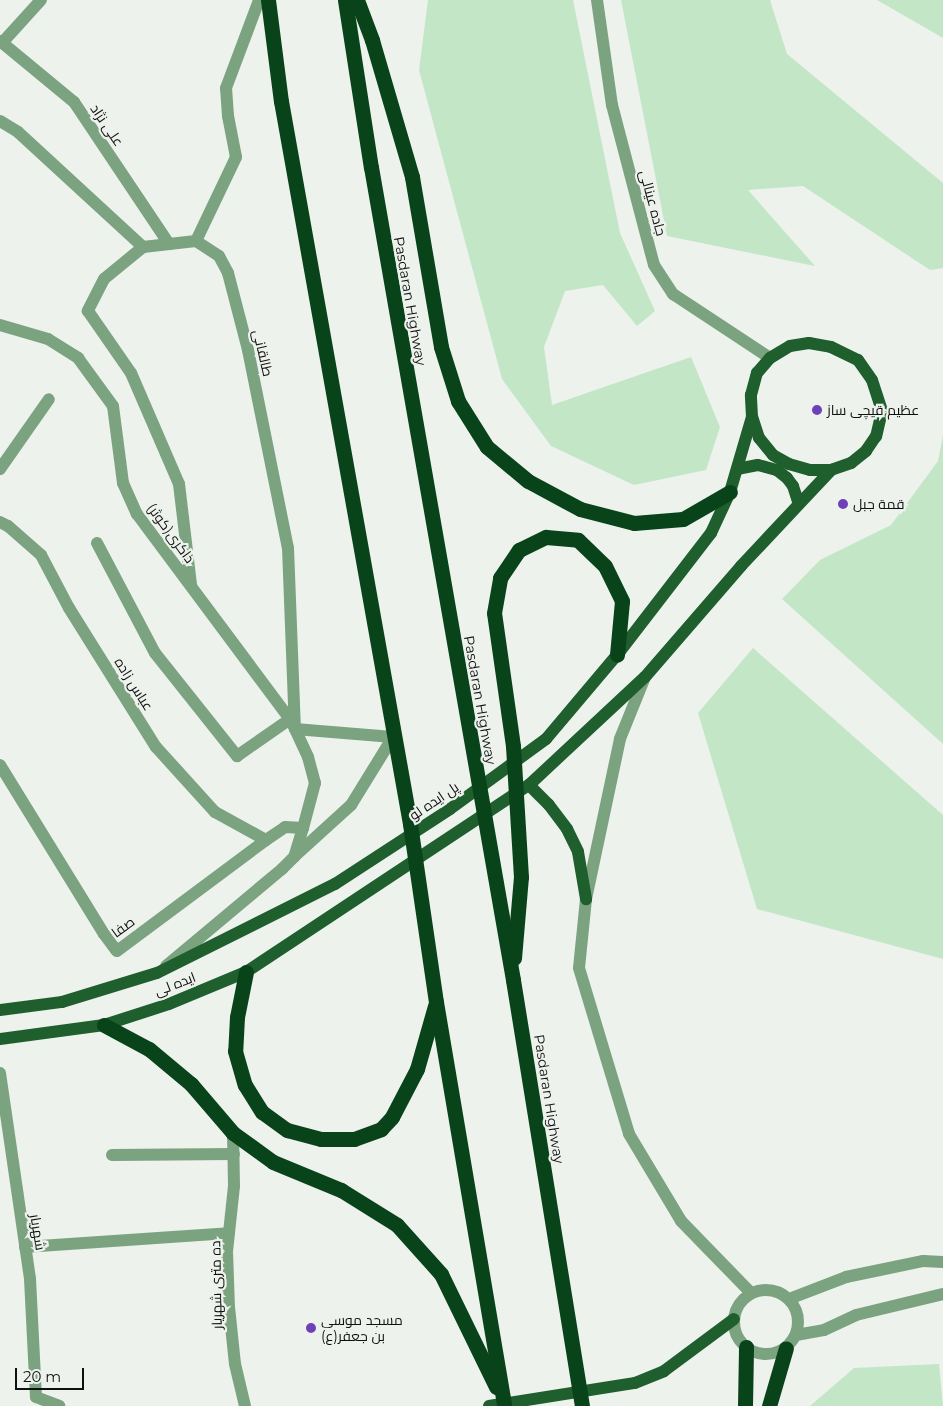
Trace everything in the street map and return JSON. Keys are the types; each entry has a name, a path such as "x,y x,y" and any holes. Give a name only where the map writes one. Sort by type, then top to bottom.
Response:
{"highway":[{"path":"268,0 281,101 410,824 499,1405"},
{"name":"Pasdaran Highway","path":"344,0 370,167 513,980 582,1406"},
{"path":"357,0 372,40 412,177 441,347 458,401 487,447 528,481 580,509 634,523 683,519 730,492"},
{"path":"513,980 521,877 513,746 494,613 500,578 520,550 546,537 578,540 604,566 622,601 618,655"},
{"path":"246,972 237,1017 235,1052 245,1085 262,1112 287,1130 321,1139 354,1139 381,1129 392,1117 417,1069 436,1002"},
{"path":"104,1025 149,1049 191,1084 233,1133 273,1162 341,1190 397,1225 441,1274 499,1405"},
{"path":"746,1347 746,1406"},
{"path":"769,1406 786,1348"}],"main road":[{"path":"809,343 831,347 858,360 872,380 882,411 876,436 866,451 851,463 831,470 810,470 789,464 773,455 760,438 752,417 751,395 757,373 770,358 790,346 809,343"},
{"name":"پل ایده لو","path":"336,884 450,809 546,740 618,655 710,533 730,492 752,417"},
{"path":"737,469 758,465 777,470 793,486 799,504"},
{"path":"586,899 578,852 566,829 549,805 529,785 645,677 740,566 831,470"},
{"name":"ایده لی","path":"0,1040 104,1025 168,1004 246,972 343,910 529,785"},
{"name":"ایده لی","path":"0,1010 62,1002 157,973 336,884"},
{"path":"499,1405 635,1382 664,1371 734,1319"}],"street":[{"path":"1,42 41,0"},
{"path":"192,587 179,484 132,373 88,312 104,279 143,248 196,241 236,157 228,116 226,88 259,0"},
{"name":"جاده عینالی","path":"597,0 612,105 654,265 673,294 770,358"},
{"name":"علی نژاد","path":"1,42 74,102 168,244"},
{"path":"0,121 18,132 143,248"},
{"name":"طالقانی","path":"196,241 219,256 228,273 248,350 288,548 293,724"},
{"name":"ذاکری(کوثر)","path":"0,325 48,338 78,358 113,406 123,483 137,514 293,724 308,756 316,783 294,856 282,869 157,973"},
{"path":"0,470 49,399"},
{"name":"عباس زاده","path":"0,522 8,526 41,555 69,608 156,747 215,812 266,840"},
{"path":"97,544 155,653 237,756 293,724 393,737 351,806 294,856"},
{"path":"645,677 620,739 586,899 579,968 629,1134 681,1221 751,1294"},
{"name":"صفا","path":"0,765 104,934 117,951 285,827 303,828"},
{"name":"شهریار","path":"0,1073 30,1279 36,1397 59,1406"},
{"name":"ده متری شهریار","path":"233,1133 234,1186 227,1252 229,1307 235,1364 245,1406"},
{"path":"112,1155 234,1154"},
{"path":"25,1247 229,1233"},
{"path":"789,1299 846,1277 923,1261 943,1262"},
{"path":"771,1290 789,1299 798,1316 796,1335 786,1348 776,1353 766,1354 755,1352 746,1347 735,1329 734,1319 737,1308 751,1294 771,1290"},
{"path":"796,1335 824,1330 856,1314 943,1294"}],"green space":[{"path":"428,0 573,0 620,233 655,311 637,326 603,285 565,291 544,347 552,405 691,357 720,427 706,470 634,485 551,446 502,379 419,70"},
{"path":"621,0 770,0 787,54 943,183 943,268 930,270 803,186 748,190 815,266 667,236"},
{"path":"877,0 943,0 943,38"},
{"path":"943,435 943,744 782,599 820,560 891,525 938,461"},
{"path":"753,648 943,815 943,959 757,909 698,713"},
{"path":"939,1364 943,1406 810,1406 854,1368"}],"place":[{"name":"عظیم قیچی ساز","path":"817,410"},
{"name":"قمة جبل","path":"843,504"},
{"name":"مسجد موسی بن جعفر(ع)","path":"311,1328"}]}
